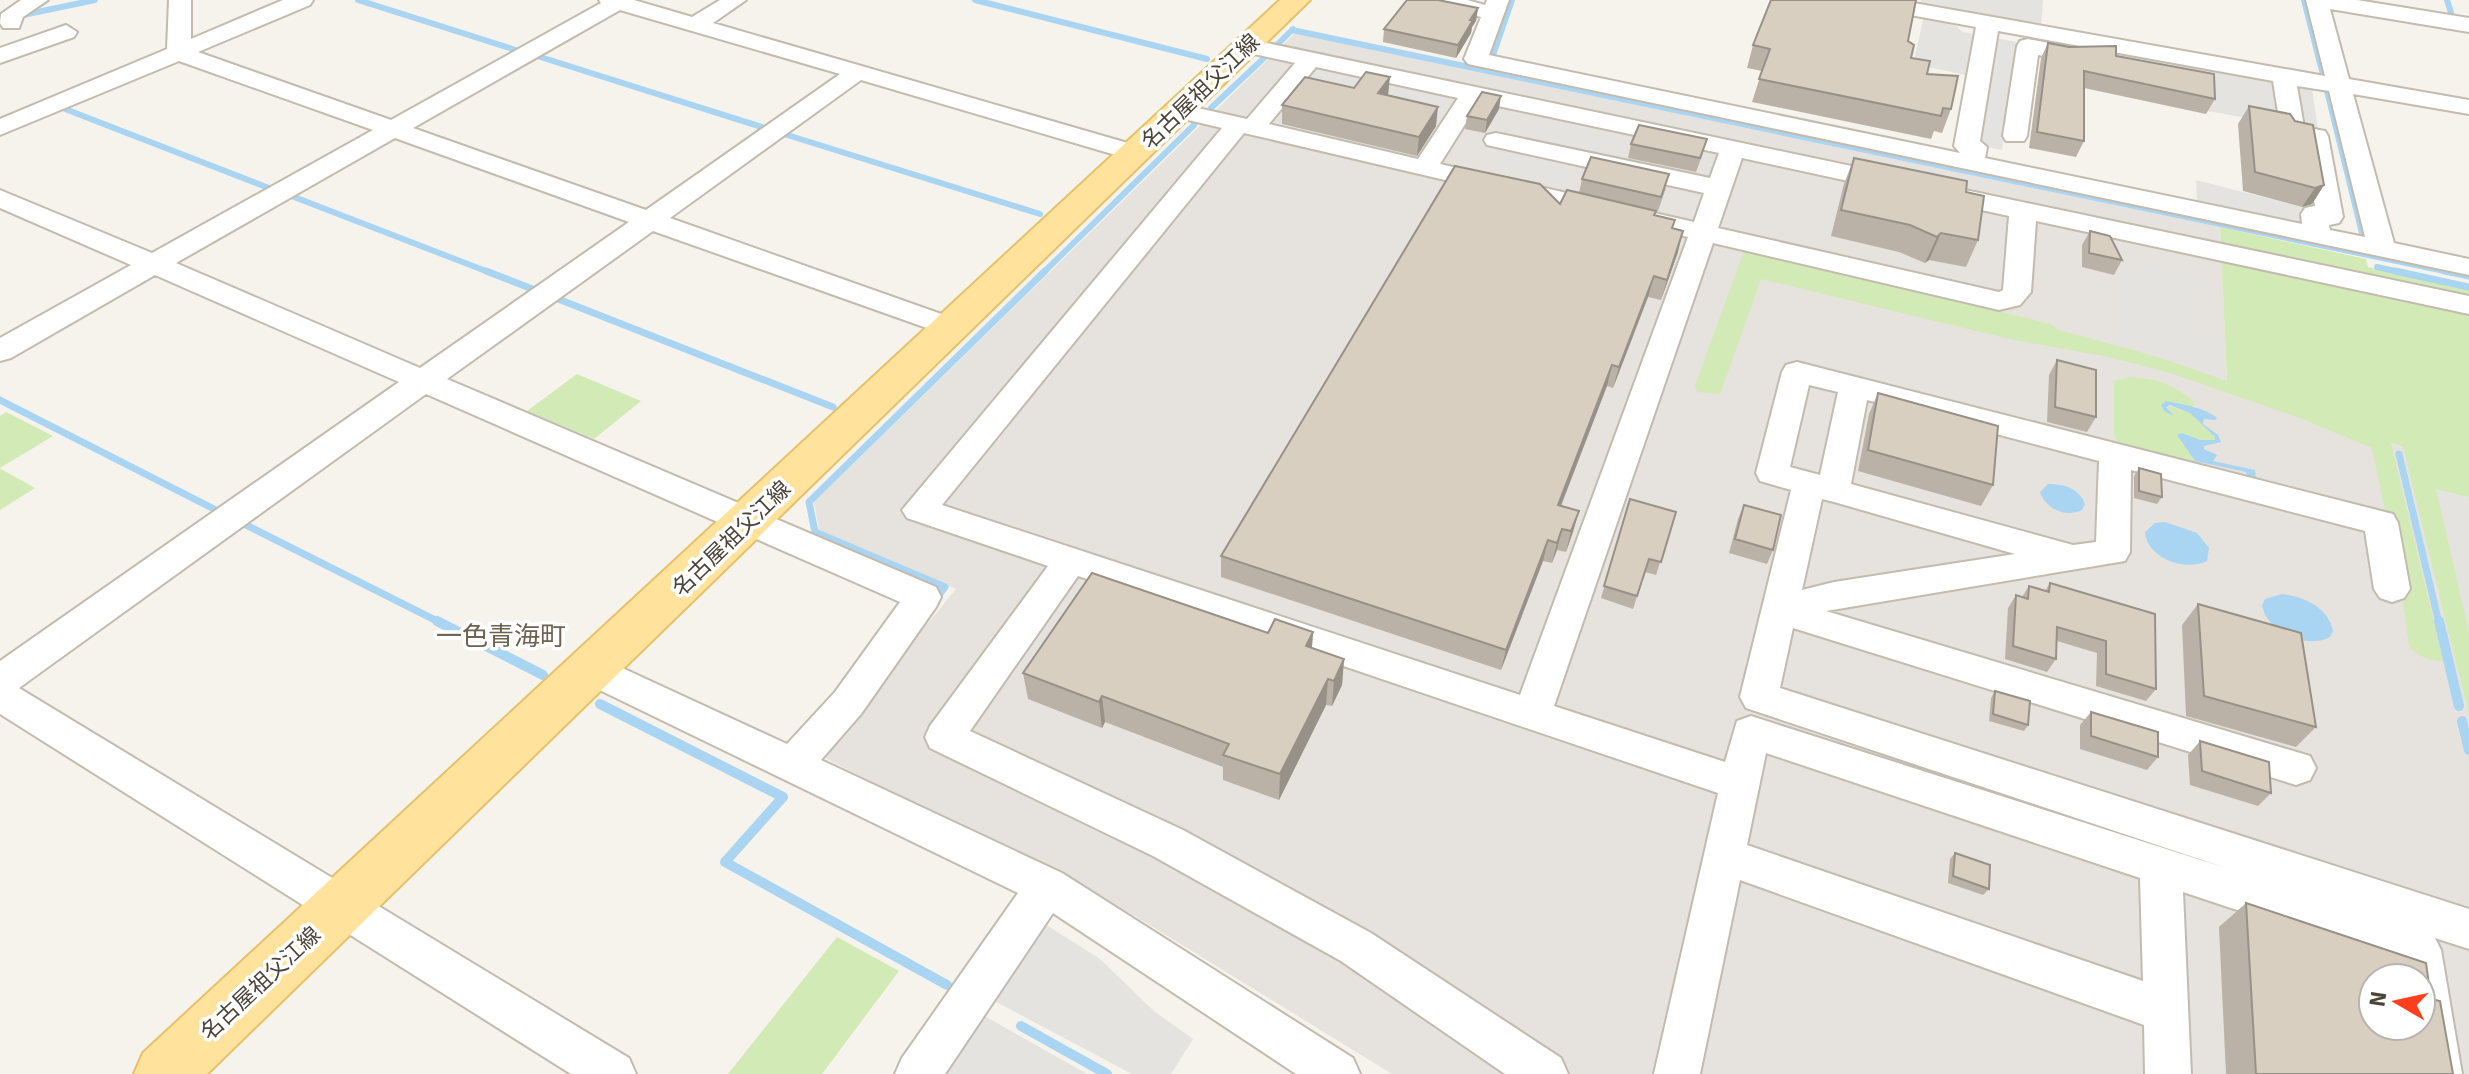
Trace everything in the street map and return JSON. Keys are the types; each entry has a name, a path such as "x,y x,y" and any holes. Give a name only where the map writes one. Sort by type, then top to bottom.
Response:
{"main road":[{"name":"名古屋祖父江線","path":"164,1074 1296,0"}],"street":[{"path":"11,23 12,14 37,0"},
{"path":"178,52 180,0"},
{"path":"0,128 302,0"},
{"path":"695,25 735,0"},
{"path":"1440,0 1496,6 1476,59 2318,236 2469,254"},
{"path":"1861,0 1988,23 2098,51 2286,85 2339,85 2469,107"},
{"path":"2380,243 2317,0 2469,25"},
{"path":"0,351 614,1 1136,153"},
{"path":"1971,164 1974,147 1967,146 1988,23"},
{"path":"0,56 66,32"},
{"path":"1248,46 2469,305"},
{"path":"2015,136 2028,46 2098,51"},
{"path":"178,52 951,327"},
{"path":"1311,59 1246,127 919,510 1740,784"},
{"path":"0,681 858,72"},
{"path":"2286,85 2293,132 2316,136 2330,217 2314,214 2318,236"},
{"path":"1425,168 1473,93"},
{"path":"1473,179 1518,103"},
{"path":"1180,111 1999,301 2010,299 2017,292 2023,210"},
{"path":"1496,140 1719,188"},
{"path":"1532,714 1733,149"},
{"path":"0,198 923,597 848,703 793,764"},
{"path":"2380,243 2469,267"},
{"path":"2073,558 1772,473 1797,372 2381,523 2392,589"},
{"path":"1854,387 1779,610 1759,697 2469,929"},
{"path":"1779,610 1834,595 2113,552 2115,454"},
{"path":"1071,560 944,737 1168,843 1356,947 1545,1074"},
{"path":"1779,610 2296,768"},
{"path":"592,670 1047,886 1337,1074"},
{"path":"0,695 613,1074"},
{"path":"1677,1074 1751,732 2419,950 2439,1074"},
{"path":"1725,856 2166,1011"},
{"path":"2161,866 2168,1074"},
{"path":"918,1074 1047,886"}],"shaded area":[{"path":"1921,0 2043,0 2041,29 1920,7"},
{"path":"1924,16 1940,18 1939,22 1956,26 1963,32 2016,42 2002,150 1955,141 1966,75 1913,64"},
{"path":"1295,33 2220,227 2227,381 2404,448 2469,715 2469,1074 1392,1074 1135,916 819,755 956,589 819,530 814,502"},
{"path":"2023,34 2312,89 2319,135 2323,136 2343,224 2324,220 2325,230 2197,203 2196,180 2321,212 2310,137 2246,118 2208,111 2087,65 2021,52"},
{"path":"1314,67 1460,99 1446,121 1396,110 1404,97 1352,86 1342,98 1297,88"},
{"path":"1541,118 1614,133 1599,167 1571,161 1560,184 1494,170 1510,139 1528,142"},
{"path":"2122,260 2218,282 2219,299 2188,292 2189,332 2221,340 2223,378 2120,345"},
{"path":"2436,489 2469,497 2469,632"},
{"path":"1037,919 1100,959 1154,1011 1193,1039 1171,1074 1132,1074 983,995"},
{"path":"974,1010 1087,1074 931,1074"}],"green space":[{"path":"2220,227 2366,259 2368,267 2469,289 2469,715 2403,447 2391,443 2443,661 2424,657 2409,646 2402,593 2372,448 2300,418 2167,372 2104,356 2014,340 1761,279 1720,394 1697,392 1695,386 1745,248 2050,324 2059,330 2158,357 2227,381"},
{"path":"577,374 641,401 594,439 527,411"},
{"path":"2130,377 2165,384 2194,402 2192,409 2171,402 2161,405 2174,414 2166,405 2190,413 2215,437 2215,440 2179,439 2195,461 2119,444 2114,435 2114,381"},
{"path":"6,412 53,436 0,468 0,416"},
{"path":"0,469 35,488 0,510"},
{"path":"837,937 899,971 822,1074 728,1074"}],"water":[{"path":"2166,401 2200,409 2217,418 2204,419 2203,424 2218,435 2221,442 2204,446 2204,449 2217,455 2213,461 2255,470 2256,480 2247,477 2246,472 2195,461 2177,435 2182,433 2200,440 2215,440 2215,437 2190,413 2170,405 2166,407 2174,416 2164,411 2161,405"},
{"path":"2048,484 2075,491 2085,504 2082,510 2070,513 2052,507 2040,492"},
{"path":"2165,522 2197,533 2209,548 2207,561 2178,564 2152,549 2145,532 2155,523"},
{"path":"2282,594 2299,598 2320,610 2333,631 2330,637 2299,640 2271,623 2262,605 2265,599"}],"building":[{"path":"1407,0 1438,0 1478,8 1458,45 1384,29"},
{"path":"1771,0 1916,0 1908,41 1914,45 1911,58 1930,61 1927,74 1958,76 1951,109 1943,108 1941,116 1759,79 1770,49 1753,45"},
{"path":"2048,43 2069,47 2116,46 2116,56 2214,74 2215,99 2084,71 2084,141 2037,132"},
{"path":"1366,72 1390,77 1378,93 1438,107 1419,137 1282,105 1305,77 1354,88"},
{"path":"1482,92 1501,96 1487,120 1467,116"},
{"path":"2249,106 2290,114 2295,121 2313,125 2324,185 2315,188 2255,172"},
{"path":"1639,125 1707,139 1700,158 1631,144"},
{"path":"1591,157 1669,174 1661,197 1582,179"},
{"path":"1854,158 1967,181 1966,192 1984,196 1978,240 1941,233 1937,237 1910,225 1841,210"},
{"path":"1455,166 1540,184 1560,204 1567,190 1656,211 1654,215 1675,220 1672,228 1683,231 1667,280 1654,276 1619,367 1612,365 1558,505 1579,511 1571,531 1562,529 1557,543 1548,540 1506,650 1221,556"},
{"path":"2090,231 2110,236 2122,260 2089,253"},
{"path":"2057,360 2096,370 2096,417 2055,407"},
{"path":"1878,393 1998,426 1993,485 1868,450"},
{"path":"2139,468 2161,474 2162,497 2139,491"},
{"path":"1630,499 1676,512 1661,562 1649,559 1637,596 1604,586"},
{"path":"1744,505 1781,515 1773,550 1735,539"},
{"path":"1092,573 1268,633 1275,619 1313,632 1306,646 1344,659 1334,681 1328,679 1280,774 1223,755 1229,744 1102,696 1099,702 1023,673"},
{"path":"2050,583 2155,614 2156,689 2106,674 2106,641 2057,627 2056,659 2013,646 2016,595 2028,599 2029,586 2049,592"},
{"path":"2198,604 2301,633 2316,727 2204,696"},
{"path":"1995,691 2030,701 2028,725 1993,714"},
{"path":"2091,712 2158,732 2158,757 2091,736"},
{"path":"2200,741 2269,762 2271,793 2202,771"},
{"path":"1955,853 1990,865 1989,889 1953,876"},
{"path":"2246,903 2423,962 2357,962 2357,1042 2437,1042 2437,1000 2440,1001 2453,1074 2256,1074"}],"waterway":[{"path":"23,15 95,0"},
{"path":"358,0 522,52"},
{"path":"975,0 1207,59"},
{"path":"1492,58 1512,0"},
{"path":"2304,0 2324,79"},
{"path":"2447,0 2452,16"},
{"path":"1277,45 1292,30"},
{"path":"1292,30 2454,273"},
{"path":"534,55 768,129"},
{"path":"1211,108 1264,58"},
{"path":"2326,87 2364,241"},
{"path":"65,109 274,190"},
{"path":"1043,273 1194,125"},
{"path":"781,133 1040,214"},
{"path":"289,195 491,273"},
{"path":"2377,267 2395,271"},
{"path":"486,271 535,290"},
{"path":"933,603 945,587 815,532 809,502 1045,271"},
{"path":"2395,271 2469,287"},
{"path":"2395,271 2404,273"},
{"path":"2445,271 2469,276"},
{"path":"553,297 833,407"},
{"path":"0,400 220,512"},
{"path":"2399,454 2439,623"},
{"path":"240,522 441,623"},
{"path":"437,621 543,675"},
{"path":"2439,621 2459,706"},
{"path":"600,704 783,797 725,862 947,985"},
{"path":"2462,721 2469,750"},
{"path":"1021,1026 1107,1074"}],"district":[{"name":"一色青海町","path":"501,636"}]}
